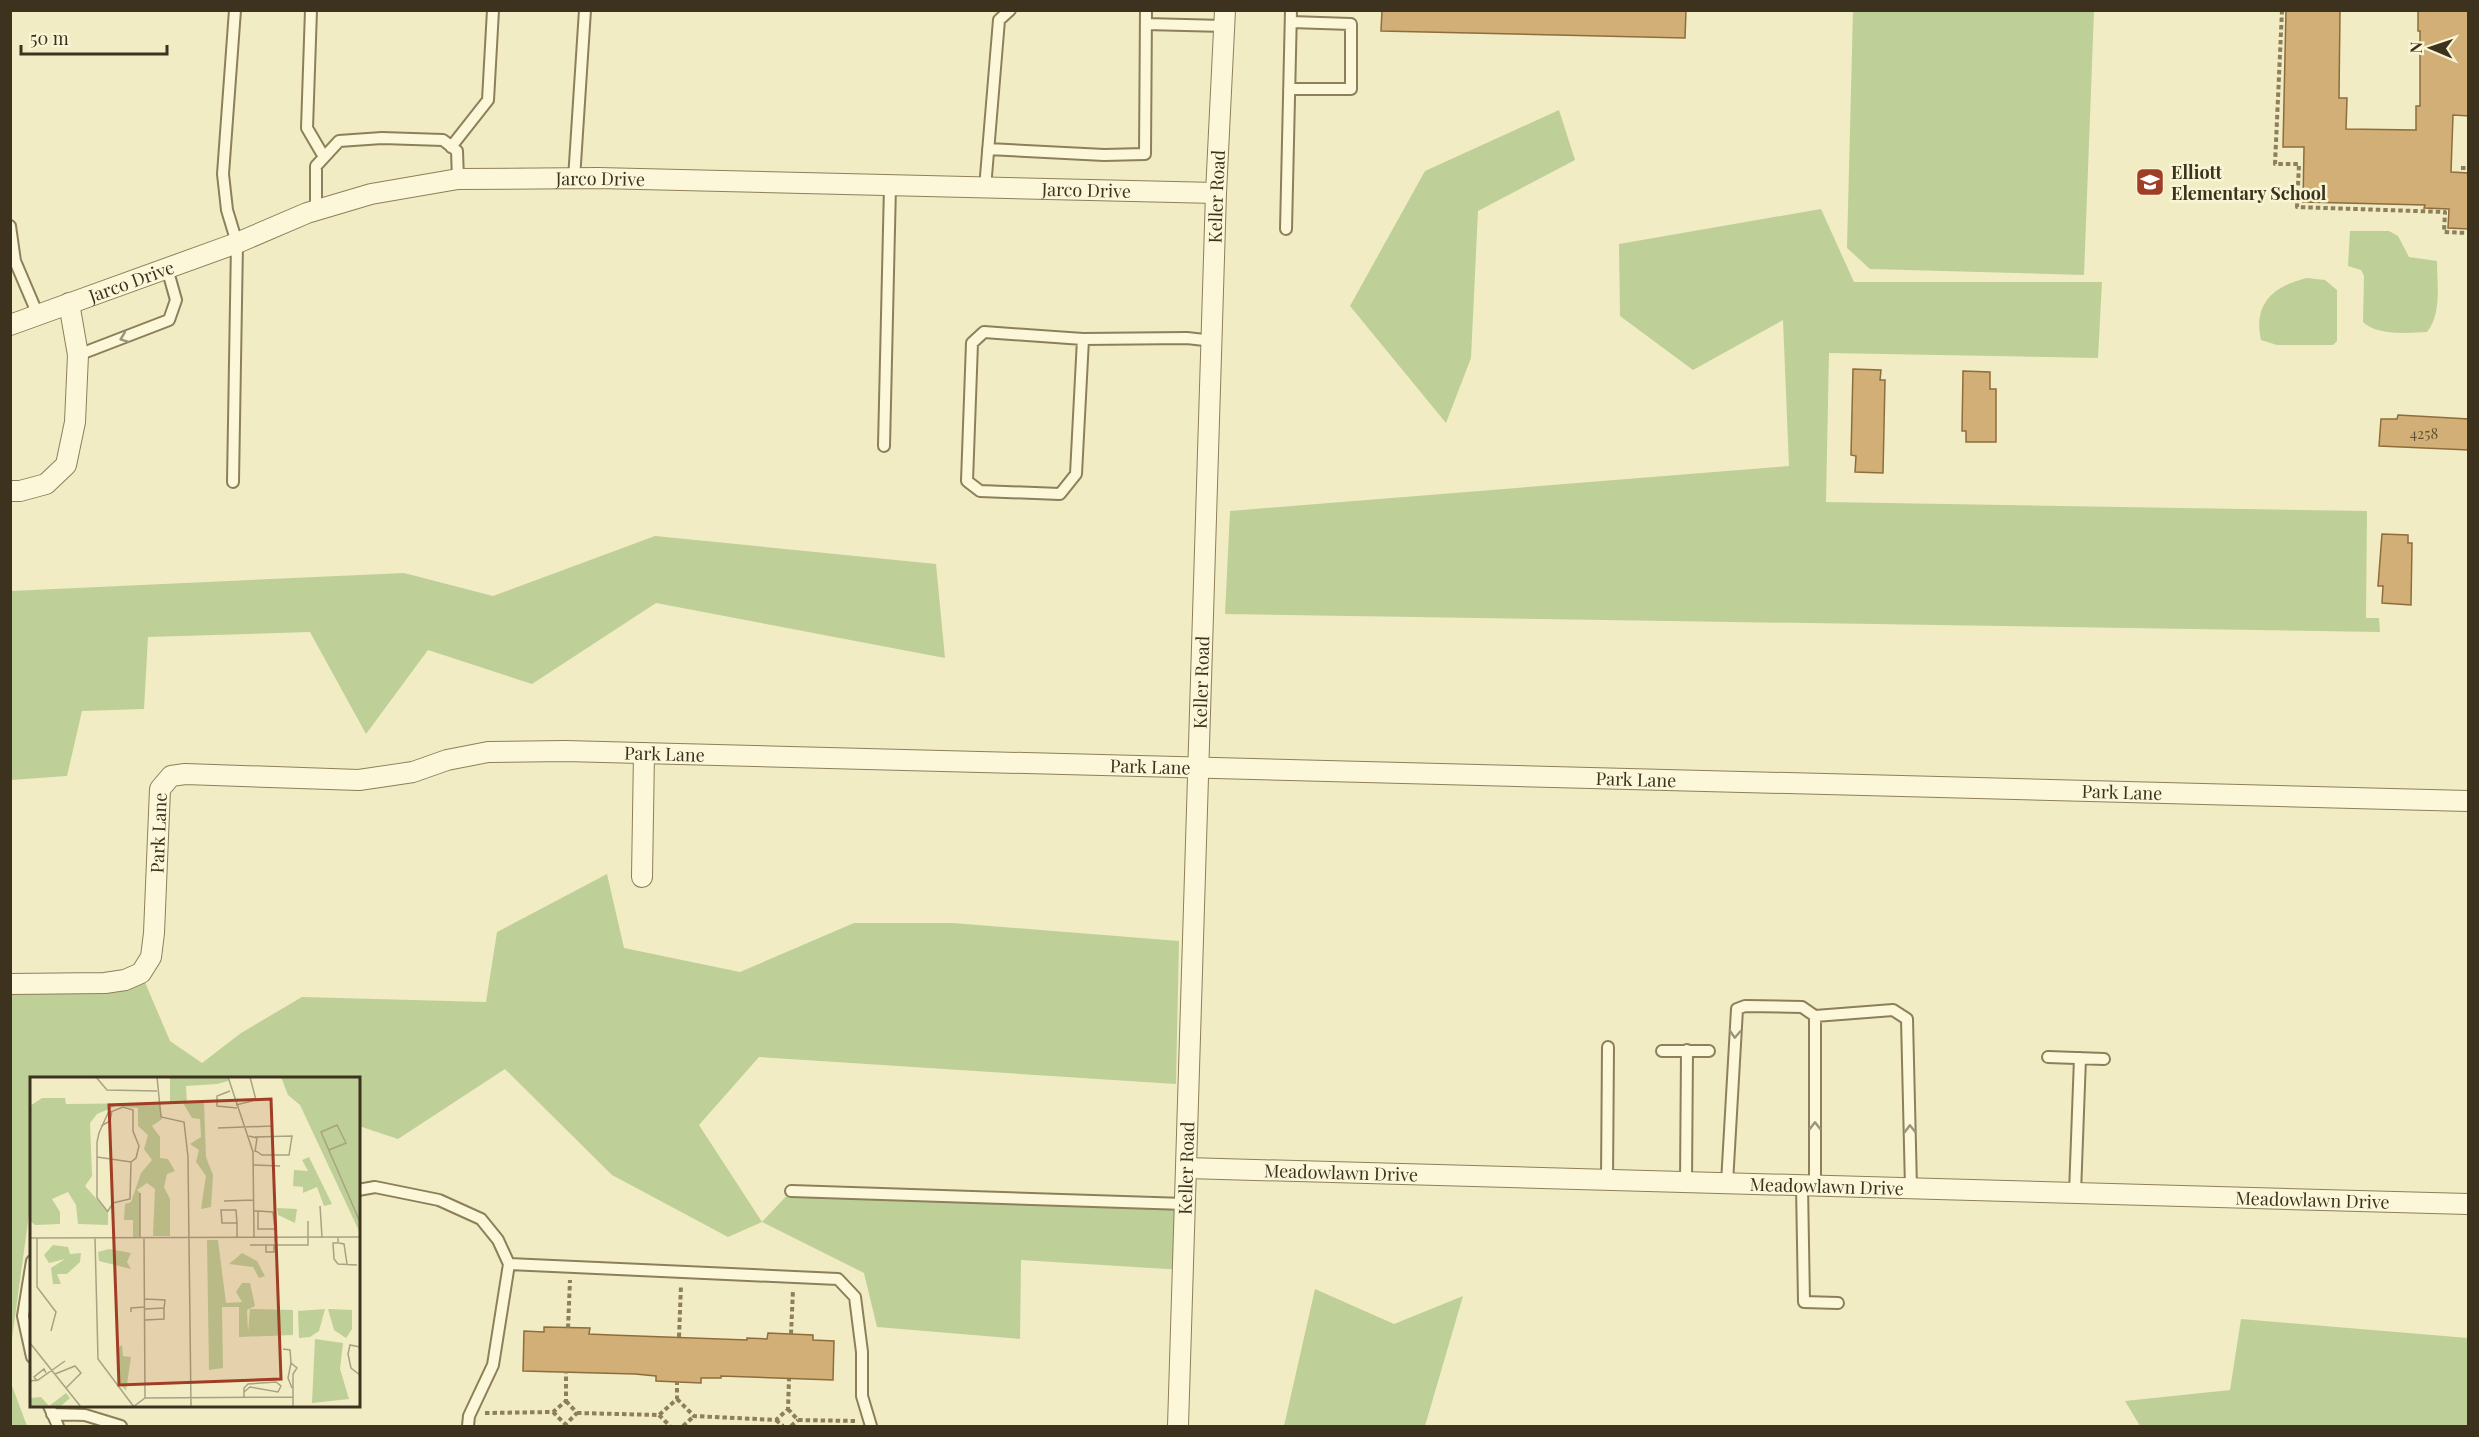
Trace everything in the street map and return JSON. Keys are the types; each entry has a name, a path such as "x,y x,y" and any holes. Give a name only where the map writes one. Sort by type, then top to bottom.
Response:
{"street":[{"name":"Keller Road","path":"1178,1426 1216,193 1224,18"},
{"name":"Jarco Drive","path":"10,325 237,243 316,211 371,194 458,179 574,178 1216,193"},
{"path":"10,491 20,491 46,484 66,465 75,422 78,355 69,303"},
{"name":"Park Lane","path":"10,984 105,983 125,980 141,973 151,957 154,933 160,789 171,776 185,774 359,780 413,772 447,760 488,752 644,753 2469,801"},
{"path":"642,877 644,753"},
{"name":"Meadowlawn Drive","path":"1187,1168 2469,1204"}],"lane":[{"path":"233,482 237,243 227,210 223,174 235,10"},
{"path":"311,10 307,128 324,157"},
{"path":"451,147 488,100 493,10"},
{"path":"574,178 585,10"},
{"path":"985,188 999,20 1010,10"},
{"path":"988,149 1104,155 1145,154 1146,10"},
{"path":"1286,229 1291,10"},
{"path":"1146,24 1224,18"},
{"path":"1289,89 1351,89 1351,24 1291,22"},
{"path":"316,211 316,166 339,141 382,138 443,140 457,152 458,179"},
{"path":"884,446 890,186"},
{"path":"10,226 15,261 38,315"},
{"path":"78,355 169,320 176,300 167,268"},
{"path":"1083,339 1076,474 1060,494 980,491 967,481 972,343 984,332 1083,339 1187,338 1213,341"},
{"path":"1727,1183 1737,1010 1745,1006 1802,1007 1815,1016 1893,1010 1907,1018 1911,1188"},
{"path":"1815,1016 1804,1302 1838,1303"},
{"path":"1607,1180 1608,1047"},
{"path":"1662,1050 1709,1051"},
{"path":"1686,1182 1687,1050"},
{"path":"2048,1057 2104,1059"},
{"path":"2075,1193 2080,1058"},
{"path":"360,1190 375,1187 439,1200 481,1220 498,1240 509,1264 493,1365 470,1414 468,1426"},
{"path":"791,1191 1185,1204"},
{"path":"509,1264 838,1279 855,1297 861,1352 862,1396 870,1424"},
{"path":"30,1273 23,1316 30,1348"},
{"path":"51,1410 58,1426"},
{"path":"51,1410 84,1415 121,1426"}],"path":[{"path":"2282,10 2275,164 2299,164 2297,207 2445,212 2444,232 2469,233"},
{"path":"2461,168 2469,168"},
{"path":"568,1328 570,1267"},
{"path":"679,1337 682,1272"},
{"path":"791,1334 793,1277"},
{"path":"566,1372 566,1401 577,1413 659,1415 677,1399 678,1382"},
{"path":"789,1379 788,1409 798,1420"},
{"path":"677,1399 694,1416 776,1420 783,1426"},
{"path":"470,1414 553,1412 566,1401"},
{"path":"776,1420 788,1409"},
{"path":"553,1412 565,1425 577,1413"},
{"path":"659,1415 670,1426"},
{"path":"683,1426 694,1416"},
{"path":"791,1426 798,1420 870,1424"},
{"path":"816,1426 821,1421"}],"green space":[{"path":"1853,11 2094,11 2084,275 1870,269 1847,248"},
{"path":"1559,110 1575,160 1478,211 1471,358 1446,423 1350,306 1425,171"},
{"path":"1821,209 1854,282 2102,282 2098,358 1829,353 1826,502 2367,511 2366,618 2379,618 2380,632 1225,614 1230,511 1789,466 1783,320 1693,370 1620,316 1619,244"},
{"path":"2350,231 2389,231 2398,236 2409,257 2437,261 2437,307 2432,325 2427,332 2385,332 2376,330 2363,322 2364,276 2361,270 2348,266"},
{"path":"2307,278 2325,280 2337,290 2337,341 2333,345 2277,345 2261,340 2259,327 2263,306 2276,291 2295,281"},
{"path":"655,536 936,564 945,658 656,603 532,684 428,650 366,734 310,632 148,637 144,709 82,711 67,776 11,780 11,591 404,573 493,596"},
{"path":"607,874 624,948 740,972 854,923 953,923 1179,941 1176,1084 759,1057 699,1125 762,1222 728,1237 612,1175 505,1069 398,1139 360,1126 360,1077 30,1077 30,1207 11,1346 11,984 141,973 170,1041 202,1063 241,1033 302,997 486,1002 497,932"},
{"path":"791,1191 1185,1204 1183,1270 1021,1260 1020,1339 877,1327 864,1273 762,1222"},
{"path":"1315,1289 1394,1324 1463,1296 1425,1426 1284,1426"},
{"path":"2241,1319 2468,1338 2468,1426 2140,1426 2125,1401 2230,1390"},
{"path":"11,1383 27,1426 11,1426"}],"building":[{"path":"1382,10 1686,10 1685,38 1381,31"},
{"path":"2286,10 2340,10 2339,98 2347,98 2346,129 2416,130 2416,106 2420,106 2418,10 2468,10 2469,116 2453,115 2451,172 2469,173 2469,229 2448,228 2449,209 2424,208 2425,205 2303,202 2304,147 2283,147"},
{"path":"1853,369 1881,370 1880,380 1885,380 1883,473 1855,472 1856,456 1851,455"},
{"path":"1963,371 1990,372 1990,389 1996,389 1996,442 1966,442 1966,431 1962,431"},
{"path":"2398,415 2469,419 2469,450 2379,446 2381,419 2397,419"},
{"path":"2382,534 2408,535 2408,543 2412,543 2411,605 2382,603 2383,586 2378,586"},
{"path":"544,1327 590,1328 589,1334 747,1340 747,1338 767,1339 768,1333 813,1335 813,1340 834,1341 833,1380 721,1376 721,1378 701,1378 701,1383 656,1381 656,1376 635,1374 523,1371 524,1331 544,1332"}],"place":[{"name":"Elliott Elementary School","path":"2150,182"}]}
